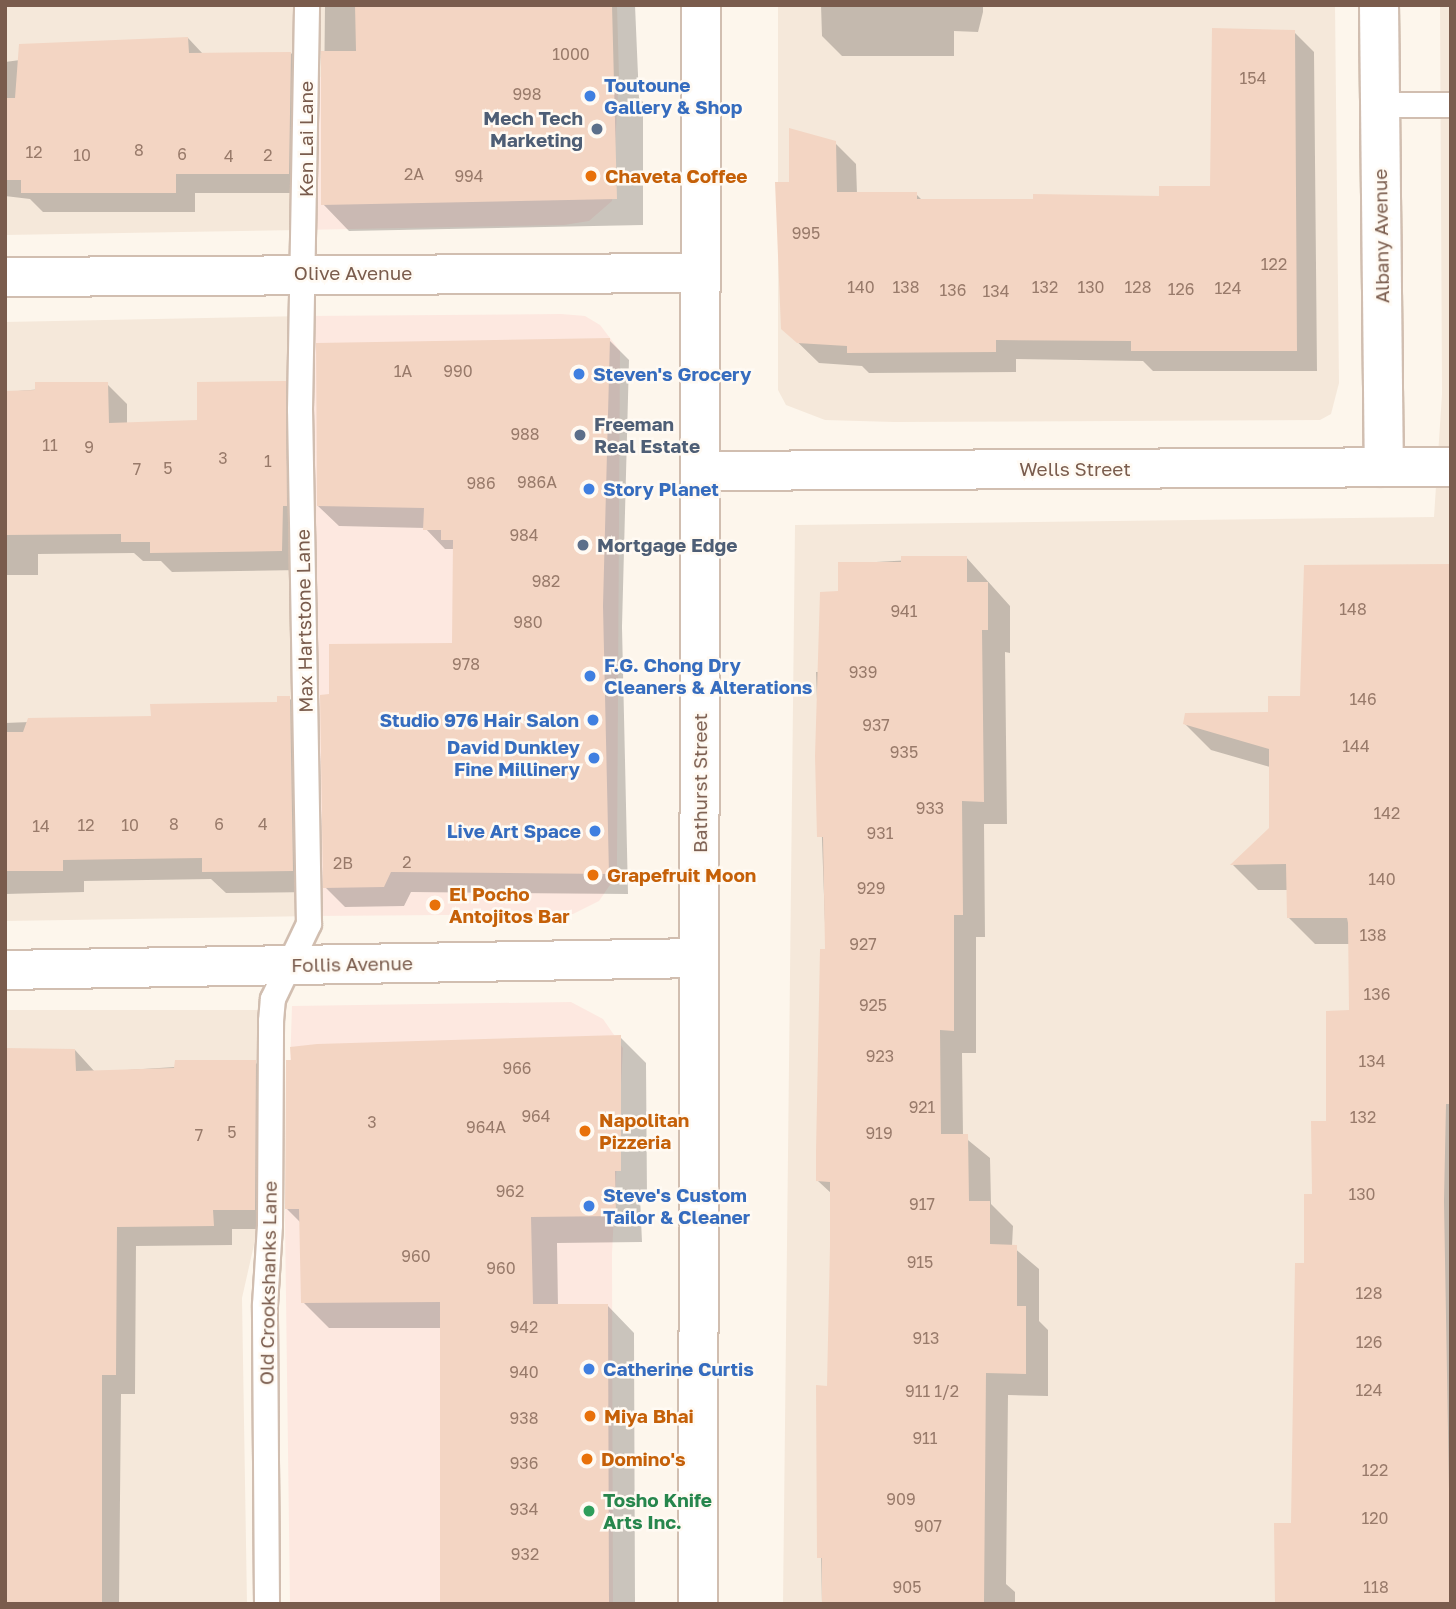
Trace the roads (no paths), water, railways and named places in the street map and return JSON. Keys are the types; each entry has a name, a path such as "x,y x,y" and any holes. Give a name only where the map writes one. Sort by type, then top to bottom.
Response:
{"street":[{"name":"Bathurst Street","path":"698,1604 701,5"},
{"name":"Albany Avenue","path":"1379,5 1384,467"},
{"name":"Olive Avenue","path":"5,277 304,272 701,273"},
{"name":"Wells Street","path":"700,471 1451,467"},
{"name":"Follis Avenue","path":"5,970 699,958"}],"lane":[{"name":"Ken Lai Lane","path":"304,272 307,5"},
{"path":"1379,104 1451,105"},
{"name":"Max Hartstone Lane","path":"290,965 309,924 300,410 304,272"},
{"name":"Old Crookshanks Lane","path":"267,1604 265,1305 270,1225 271,1021 273,999 290,965"}],"place":[{"name":"Toutoune Gallery & Shop","path":"590,96"},
{"name":"Mech Tech Marketing","path":"597,129"},
{"name":"Chaveta Coffee","path":"591,176"},
{"name":"Steven's Grocery","path":"579,374"},
{"name":"Freeman Real Estate","path":"580,435"},
{"name":"Story Planet","path":"589,489"},
{"name":"Mortgage Edge","path":"583,545"},
{"name":"F.G. Chong Dry Cleaners & Alterations","path":"590,676"},
{"name":"Studio 976 Hair Salon","path":"593,720"},
{"name":"David Dunkley Fine Millinery","path":"594,758"},
{"name":"Live Art Space","path":"595,831"},
{"name":"Grapefruit Moon","path":"593,875"},
{"name":"El Pocho Antojitos Bar","path":"435,905"},
{"name":"Napolitan Pizzeria","path":"585,1131"},
{"name":"Steve's Custom Tailor & Cleaner","path":"589,1206"},
{"name":"Catherine Curtis","path":"589,1369"},
{"name":"Miya Bhai","path":"590,1416"},
{"name":"Domino's","path":"587,1459"},
{"name":"Tosho Knife Arts Inc.","path":"589,1511"}]}
